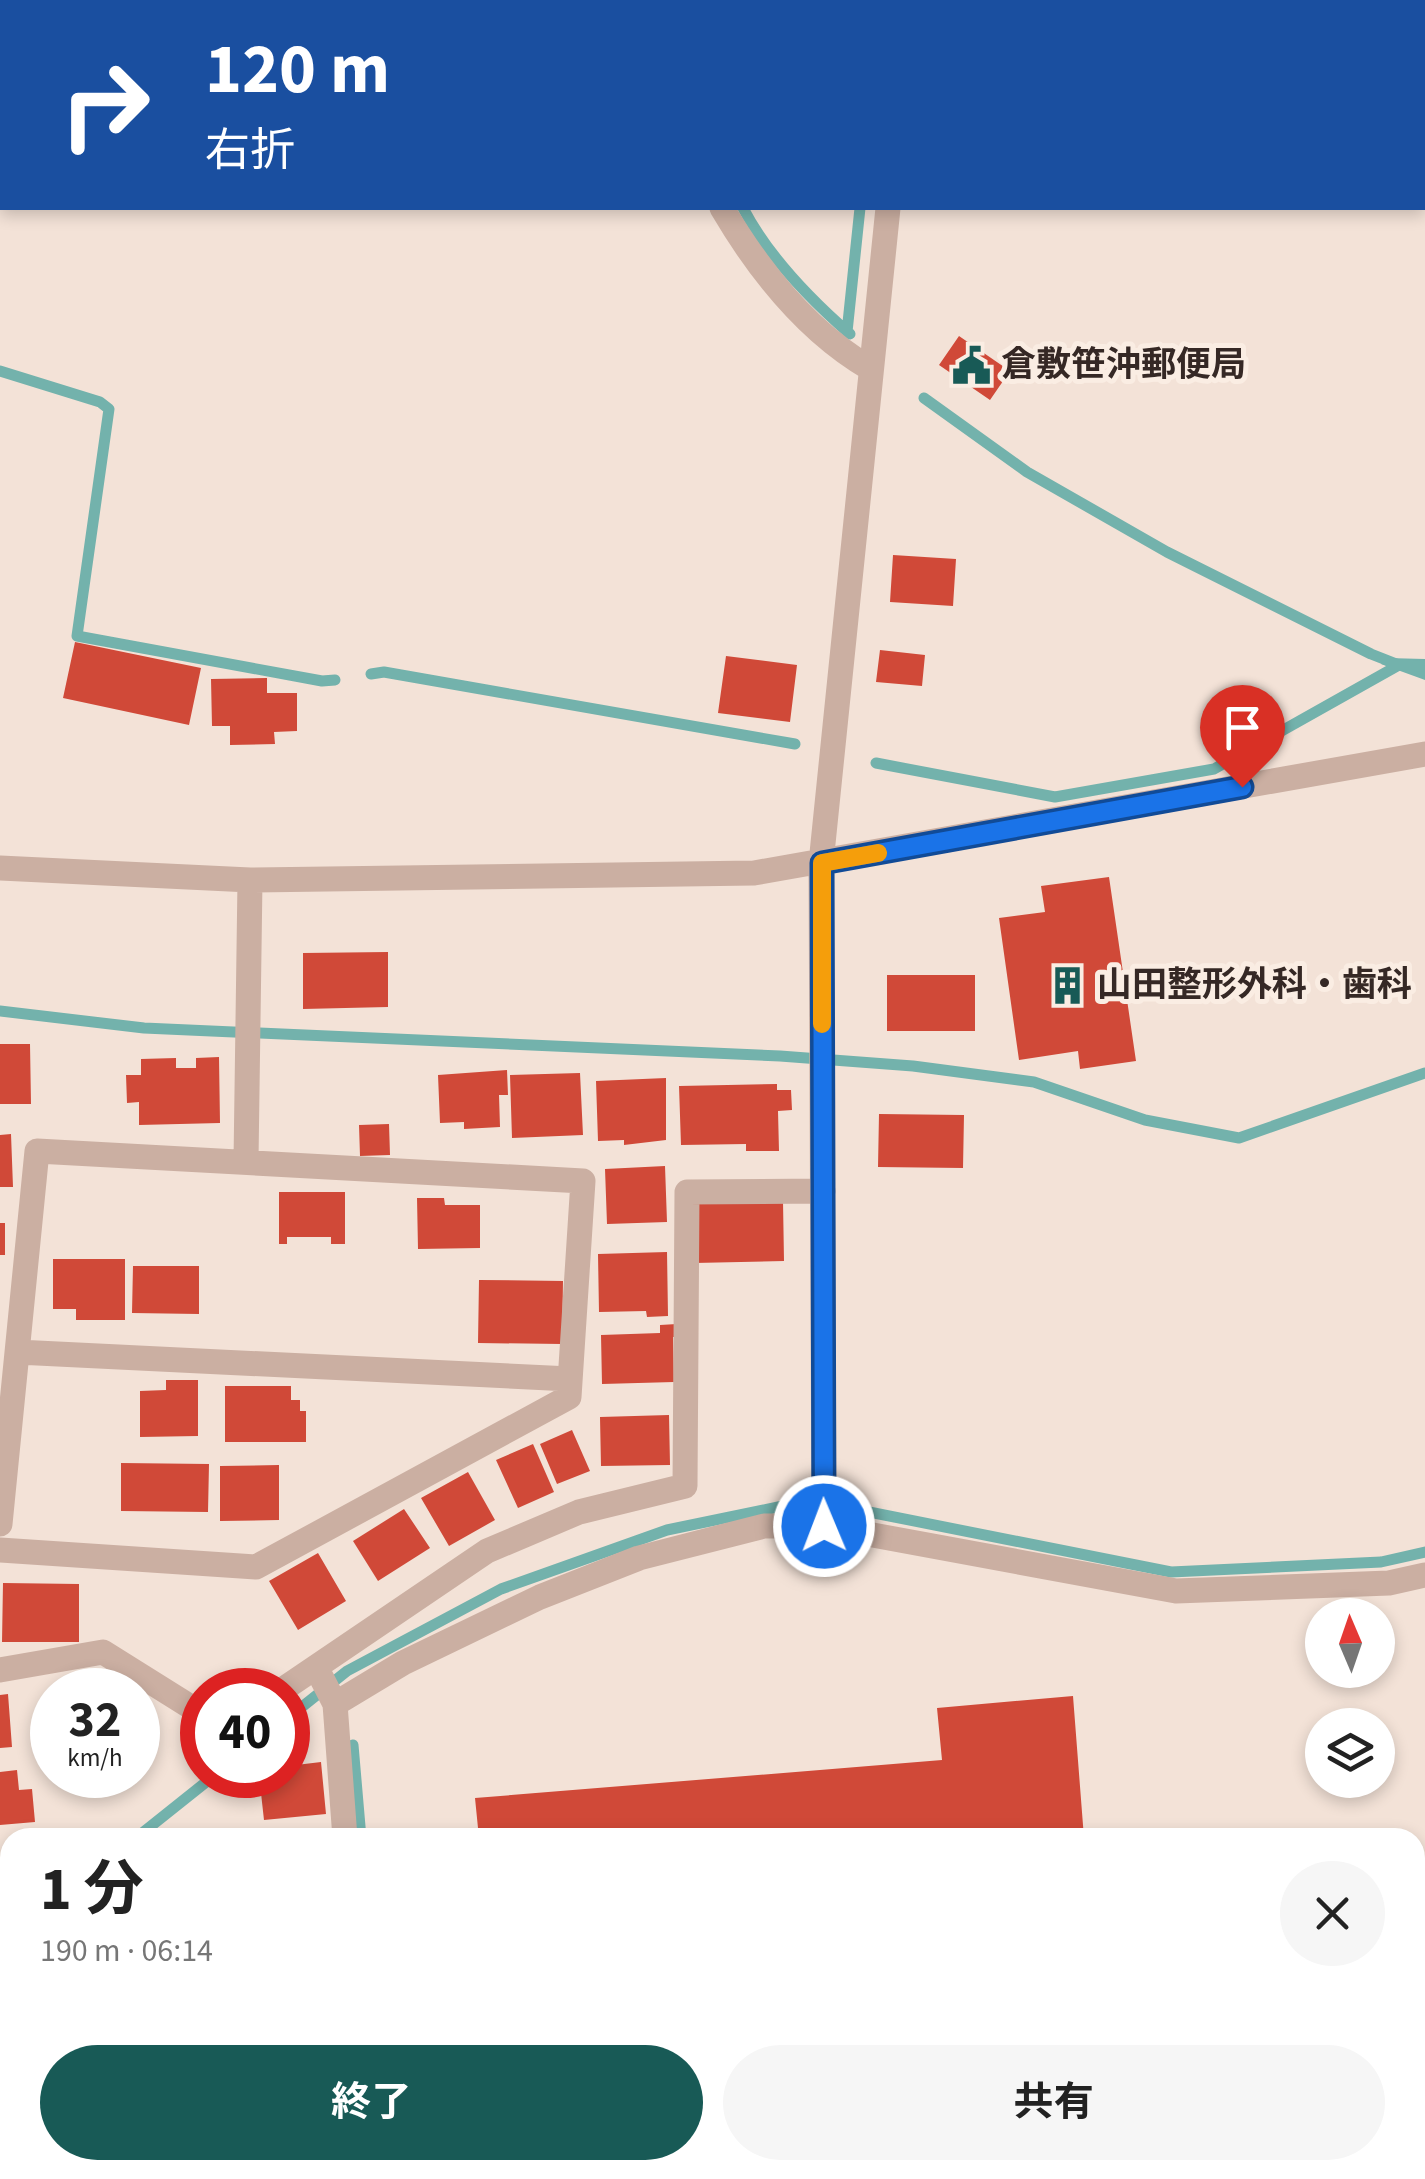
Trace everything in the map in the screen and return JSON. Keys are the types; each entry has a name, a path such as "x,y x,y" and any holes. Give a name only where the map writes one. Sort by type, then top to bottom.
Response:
{"street":[{"path":"723,210 778,289 820,334 871,369"},
{"path":"824,1520 822,863 888,210"},
{"path":"0,868 250,880 754,873 1425,754"},
{"path":"246,1161 250,880"},
{"path":"0,1524 37,1151 583,1181 569,1397 256,1566 0,1550"},
{"path":"326,1686 487,1552 579,1512 685,1486 686,1192 824,1191"},
{"path":"18,1352 570,1379"},
{"path":"310,1687 403,1663 540,1597 638,1558 764,1526 824,1520 1176,1591 1389,1583 1425,1574"},
{"path":"0,1670 103,1652 180,1700"},
{"path":"326,1686 343,1828"}],"water":[{"path":"1387,658 1425,659 1425,680 1381,664"}],"building":[{"path":"959,336 1010,371 990,400 939,365"},
{"path":"893,555 956,559 953,606 890,602"},
{"path":"75,642 201,668 189,725 63,698"},
{"path":"880,650 925,655 922,686 876,682"},
{"path":"726,656 797,665 790,722 718,713"},
{"path":"267,678 267,693 297,693 297,731 274,732 275,744 230,745 230,726 212,726 211,679"},
{"name":"山田整形外科・歯科","path":"1109,877 1136,1061 1080,1069 1078,1051 1019,1060 999,918 1045,912 1041,886"},
{"path":"388,952 388,1007 303,1009 303,953"},
{"path":"887,975 975,975 975,1031 887,1031"},
{"path":"0,1044 30,1044 31,1104 0,1104"},
{"path":"219,1057 220,1123 139,1125 139,1102 127,1103 126,1075 141,1075 141,1059 176,1058 176,1068 196,1068 196,1058"},
{"path":"507,1070 508,1095 499,1095 500,1127 464,1129 464,1122 440,1123 438,1075"},
{"path":"580,1073 583,1135 512,1138 510,1075"},
{"path":"666,1078 666,1140 624,1145 624,1140 598,1141 596,1081"},
{"path":"777,1084 777,1090 791,1090 792,1110 778,1111 779,1151 746,1151 746,1144 681,1145 679,1086"},
{"path":"879,1114 964,1115 963,1168 878,1167"},
{"path":"389,1124 390,1155 360,1156 359,1125"},
{"path":"11,1134 13,1187 0,1187 0,1135"},
{"path":"665,1166 667,1222 607,1224 605,1169"},
{"path":"279,1192 345,1192 345,1244 331,1244 331,1237 287,1237 287,1244 279,1244"},
{"path":"417,1198 444,1198 445,1205 480,1205 480,1248 418,1249"},
{"path":"783,1201 784,1261 694,1263 693,1202"},
{"path":"0,1223 5,1223 5,1255 0,1255"},
{"path":"667,1252 668,1316 647,1317 646,1311 599,1312 598,1254"},
{"path":"53,1259 125,1259 125,1320 76,1320 76,1309 53,1309"},
{"path":"133,1266 199,1266 199,1314 132,1313"},
{"path":"479,1280 563,1281 562,1344 478,1343"},
{"path":"677,1324 678,1337 673,1337 674,1382 602,1384 601,1335 660,1333 660,1325"},
{"path":"166,1380 198,1380 198,1436 140,1437 140,1391 166,1390"},
{"path":"225,1386 291,1386 291,1400 300,1400 300,1411 306,1411 306,1442 225,1442"},
{"path":"669,1415 670,1465 601,1466 600,1417"},
{"path":"572,1430 590,1471 557,1484 540,1444"},
{"path":"533,1444 554,1492 518,1508 496,1460"},
{"path":"121,1463 209,1464 208,1512 121,1511"},
{"path":"279,1465 279,1520 220,1521 220,1466"},
{"path":"468,1472 495,1520 449,1546 421,1498"},
{"path":"404,1509 430,1548 378,1581 353,1541"},
{"path":"318,1553 346,1601 298,1630 269,1581"},
{"path":"3,1583 79,1584 79,1642 2,1642"},
{"path":"8,1694 12,1747 0,1748 0,1695"},
{"path":"1073,1696 1083,1828 478,1828 475,1798 942,1760 937,1708"},
{"path":"321,1762 326,1814 264,1820 262,1798 310,1798 310,1763"},
{"path":"17,1770 19,1790 30,1789 35,1822 0,1825 0,1772"}],"waterway":[{"path":"744,210 791,276 850,334"},
{"path":"847,332 860,210"},
{"path":"0,371 100,402 109,409 77,636 322,681 335,680"},
{"path":"924,398 1027,472 1167,552 1371,654 1399,665 1425,666"},
{"path":"876,763 1055,797 1214,769 1399,665"},
{"path":"371,674 384,672 795,744"},
{"path":"0,1011 144,1028 780,1056 913,1066 1034,1082 1145,1120 1239,1138 1425,1073"},
{"path":"310,1700 347,1671 501,1589 667,1530 783,1506 859,1510 1171,1572 1381,1562 1425,1552"},
{"path":"353,1745 360,1828"},
{"path":"149,1828 186,1798"}],"slow traffic":[{"path":"822,1024 822,863 878,853"}],"place":[{"name":"倉敷笹沖郵便局","path":"971,365"},
{"name":"山田整形外科・歯科","path":"1067,985"}],"route":[{"path":"824,1526 822,863 1242,787"}]}
